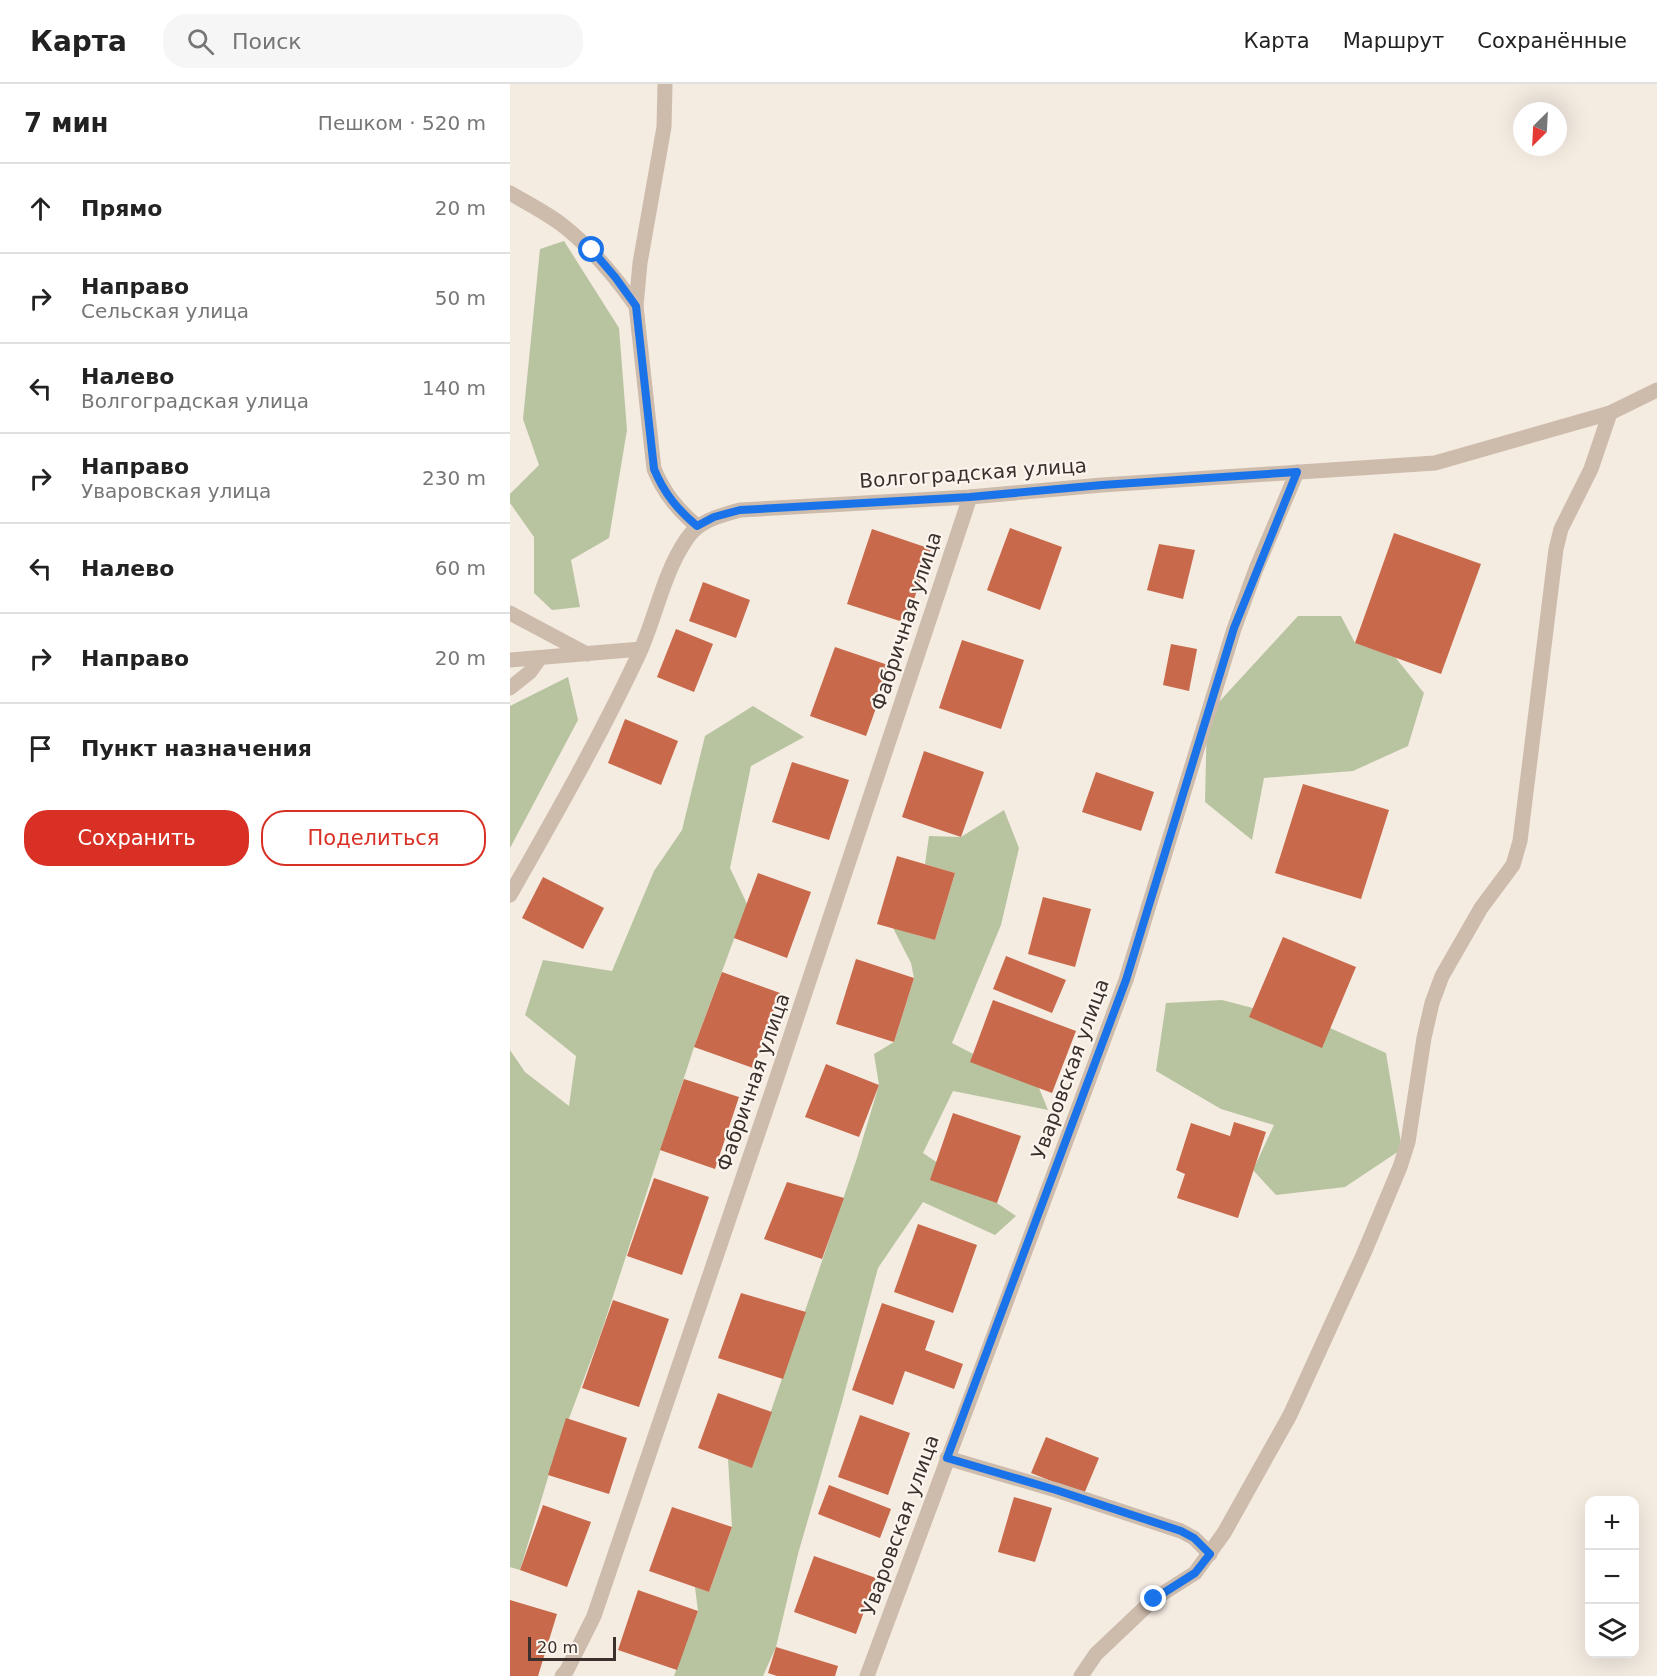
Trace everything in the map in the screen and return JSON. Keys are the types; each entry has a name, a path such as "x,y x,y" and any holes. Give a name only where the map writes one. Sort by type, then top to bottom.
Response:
{"street":[{"path":"510,895 584,765 641,649 675,559 686,539 697,526 676,508 662,487 654,469 636,306 640,263 664,127 664,84"},
{"path":"510,193 560,223 592,250 636,306"},
{"name":"Волгоградская улица","path":"697,526 714,517 740,510 970,497 1102,485 1435,463 1610,413 1657,390"},
{"path":"1081,1676 1096,1654 1154,1599 1195,1573 1210,1554 1290,1415 1364,1253 1408,1142 1424,1038 1442,976 1481,908 1513,865 1520,841 1556,549 1561,529 1591,469 1610,413"},
{"name":"Уваровская улица","path":"867,1676 1126,980 1234,628 1297,472"},
{"name":"Фабричная улица","path":"562,1676 598,1604 774,1086 970,497"},
{"path":"510,613 588,654"},
{"path":"510,660 641,649"},
{"path":"510,688 530,672 540,658"},
{"path":"947,1458 1056,1490 1181,1531 1194,1538 1210,1554"}],"green space":[{"path":"564,241 619,328 627,430 609,538 571,560 580,607 552,610 534,593 534,537 510,503 510,494 539,465 523,419 540,249"},
{"path":"1298,616 1341,616 1355,643 1395,657 1424,693 1408,746 1353,771 1264,778 1252,840 1205,802 1207,715"},
{"path":"568,677 578,720 510,848 510,706"},
{"path":"753,706 804,737 751,766 730,868 747,904 694,1047 601,1333 553,1461 520,1570 510,1567 510,1050 525,1072 569,1106 576,1056 525,1015 543,960 612,971 654,871 682,830 705,736"},
{"path":"1004,810 1019,848 1001,925 952,1043 1039,1088 1048,1110 953,1091 923,1153 1016,1216 995,1235 923,1202 878,1268 798,1554 776,1647 763,1676 674,1676 698,1611 695,1587 709,1592 732,1527 728,1459 752,1467 857,1158 879,1085 874,1054 894,1042 914,978 911,963 893,928 935,940 955,873 925,864 929,836 961,837"},
{"path":"1222,1000 1330,1028 1386,1053 1402,1149 1345,1187 1276,1195 1253,1170 1274,1125 1221,1109 1156,1071 1166,1003"}],"building":[{"path":"1010,528 1062,547 1040,610 987,590"},
{"path":"872,529 931,549 906,623 847,604"},
{"path":"1394,533 1481,564 1441,674 1355,643"},
{"path":"1159,544 1195,550 1183,599 1147,590"},
{"path":"703,582 750,600 736,638 689,621"},
{"path":"676,629 713,644 694,692 657,677"},
{"path":"962,640 1024,660 1001,729 939,708"},
{"path":"1171,644 1197,649 1189,691 1163,685"},
{"path":"835,647 891,666 866,736 810,716"},
{"path":"625,719 678,741 661,785 608,763"},
{"path":"924,751 984,772 961,837 902,817"},
{"path":"792,762 849,780 829,840 772,822"},
{"path":"1096,772 1154,792 1141,831 1082,812"},
{"path":"1303,784 1389,810 1361,899 1275,873"},
{"path":"897,856 955,873 935,940 877,924"},
{"path":"758,873 811,892 787,958 734,938"},
{"path":"543,877 604,908 583,949 522,918"},
{"path":"1043,897 1091,909 1075,967 1028,954"},
{"path":"1283,937 1356,967 1322,1048 1249,1017"},
{"path":"1006,956 1066,980 1052,1013 993,989"},
{"path":"856,959 914,978 894,1042 836,1024"},
{"path":"722,972 780,993 753,1068 694,1047"},
{"path":"993,1000 1076,1031 1052,1093 970,1062"},
{"path":"826,1064 879,1085 859,1137 805,1117"},
{"path":"684,1079 739,1097 715,1169 660,1150"},
{"path":"953,1113 1021,1136 997,1203 930,1180"},
{"path":"1234,1122 1266,1132 1238,1218 1177,1198 1185,1174 1176,1170 1191,1123 1230,1136"},
{"path":"654,1178 709,1197 682,1275 627,1256"},
{"path":"787,1182 844,1198 822,1259 764,1239"},
{"path":"918,1224 977,1245 953,1313 894,1292"},
{"path":"741,1293 806,1312 783,1379 718,1358"},
{"path":"613,1300 669,1319 639,1407 582,1388"},
{"path":"882,1303 935,1321 925,1350 963,1364 954,1389 905,1371 893,1405 852,1390"},
{"path":"718,1393 772,1412 752,1468 698,1448"},
{"path":"860,1415 910,1433 888,1495 838,1477"},
{"path":"566,1418 627,1438 609,1494 548,1475"},
{"path":"1046,1437 1099,1458 1084,1494 1031,1473"},
{"path":"829,1485 891,1509 880,1538 818,1514"},
{"path":"1014,1497 1052,1508 1035,1562 998,1552"},
{"path":"543,1505 591,1522 567,1587 520,1570"},
{"path":"672,1507 732,1527 709,1592 649,1571"},
{"path":"814,1556 876,1578 856,1634 794,1612"},
{"path":"638,1590 698,1611 677,1670 618,1650"},
{"path":"510,1600 557,1614 538,1676 510,1676"},
{"path":"776,1647 838,1666 835,1676 777,1676 768,1673"}],"route":[{"path":"592,250 636,306 654,469 662,487 676,508 697,526 714,517 740,510 970,497 1102,485 1297,472 1234,628 1126,980 947,1458 1056,1490 1181,1531 1194,1538 1210,1554 1195,1573 1154,1599"}]}
